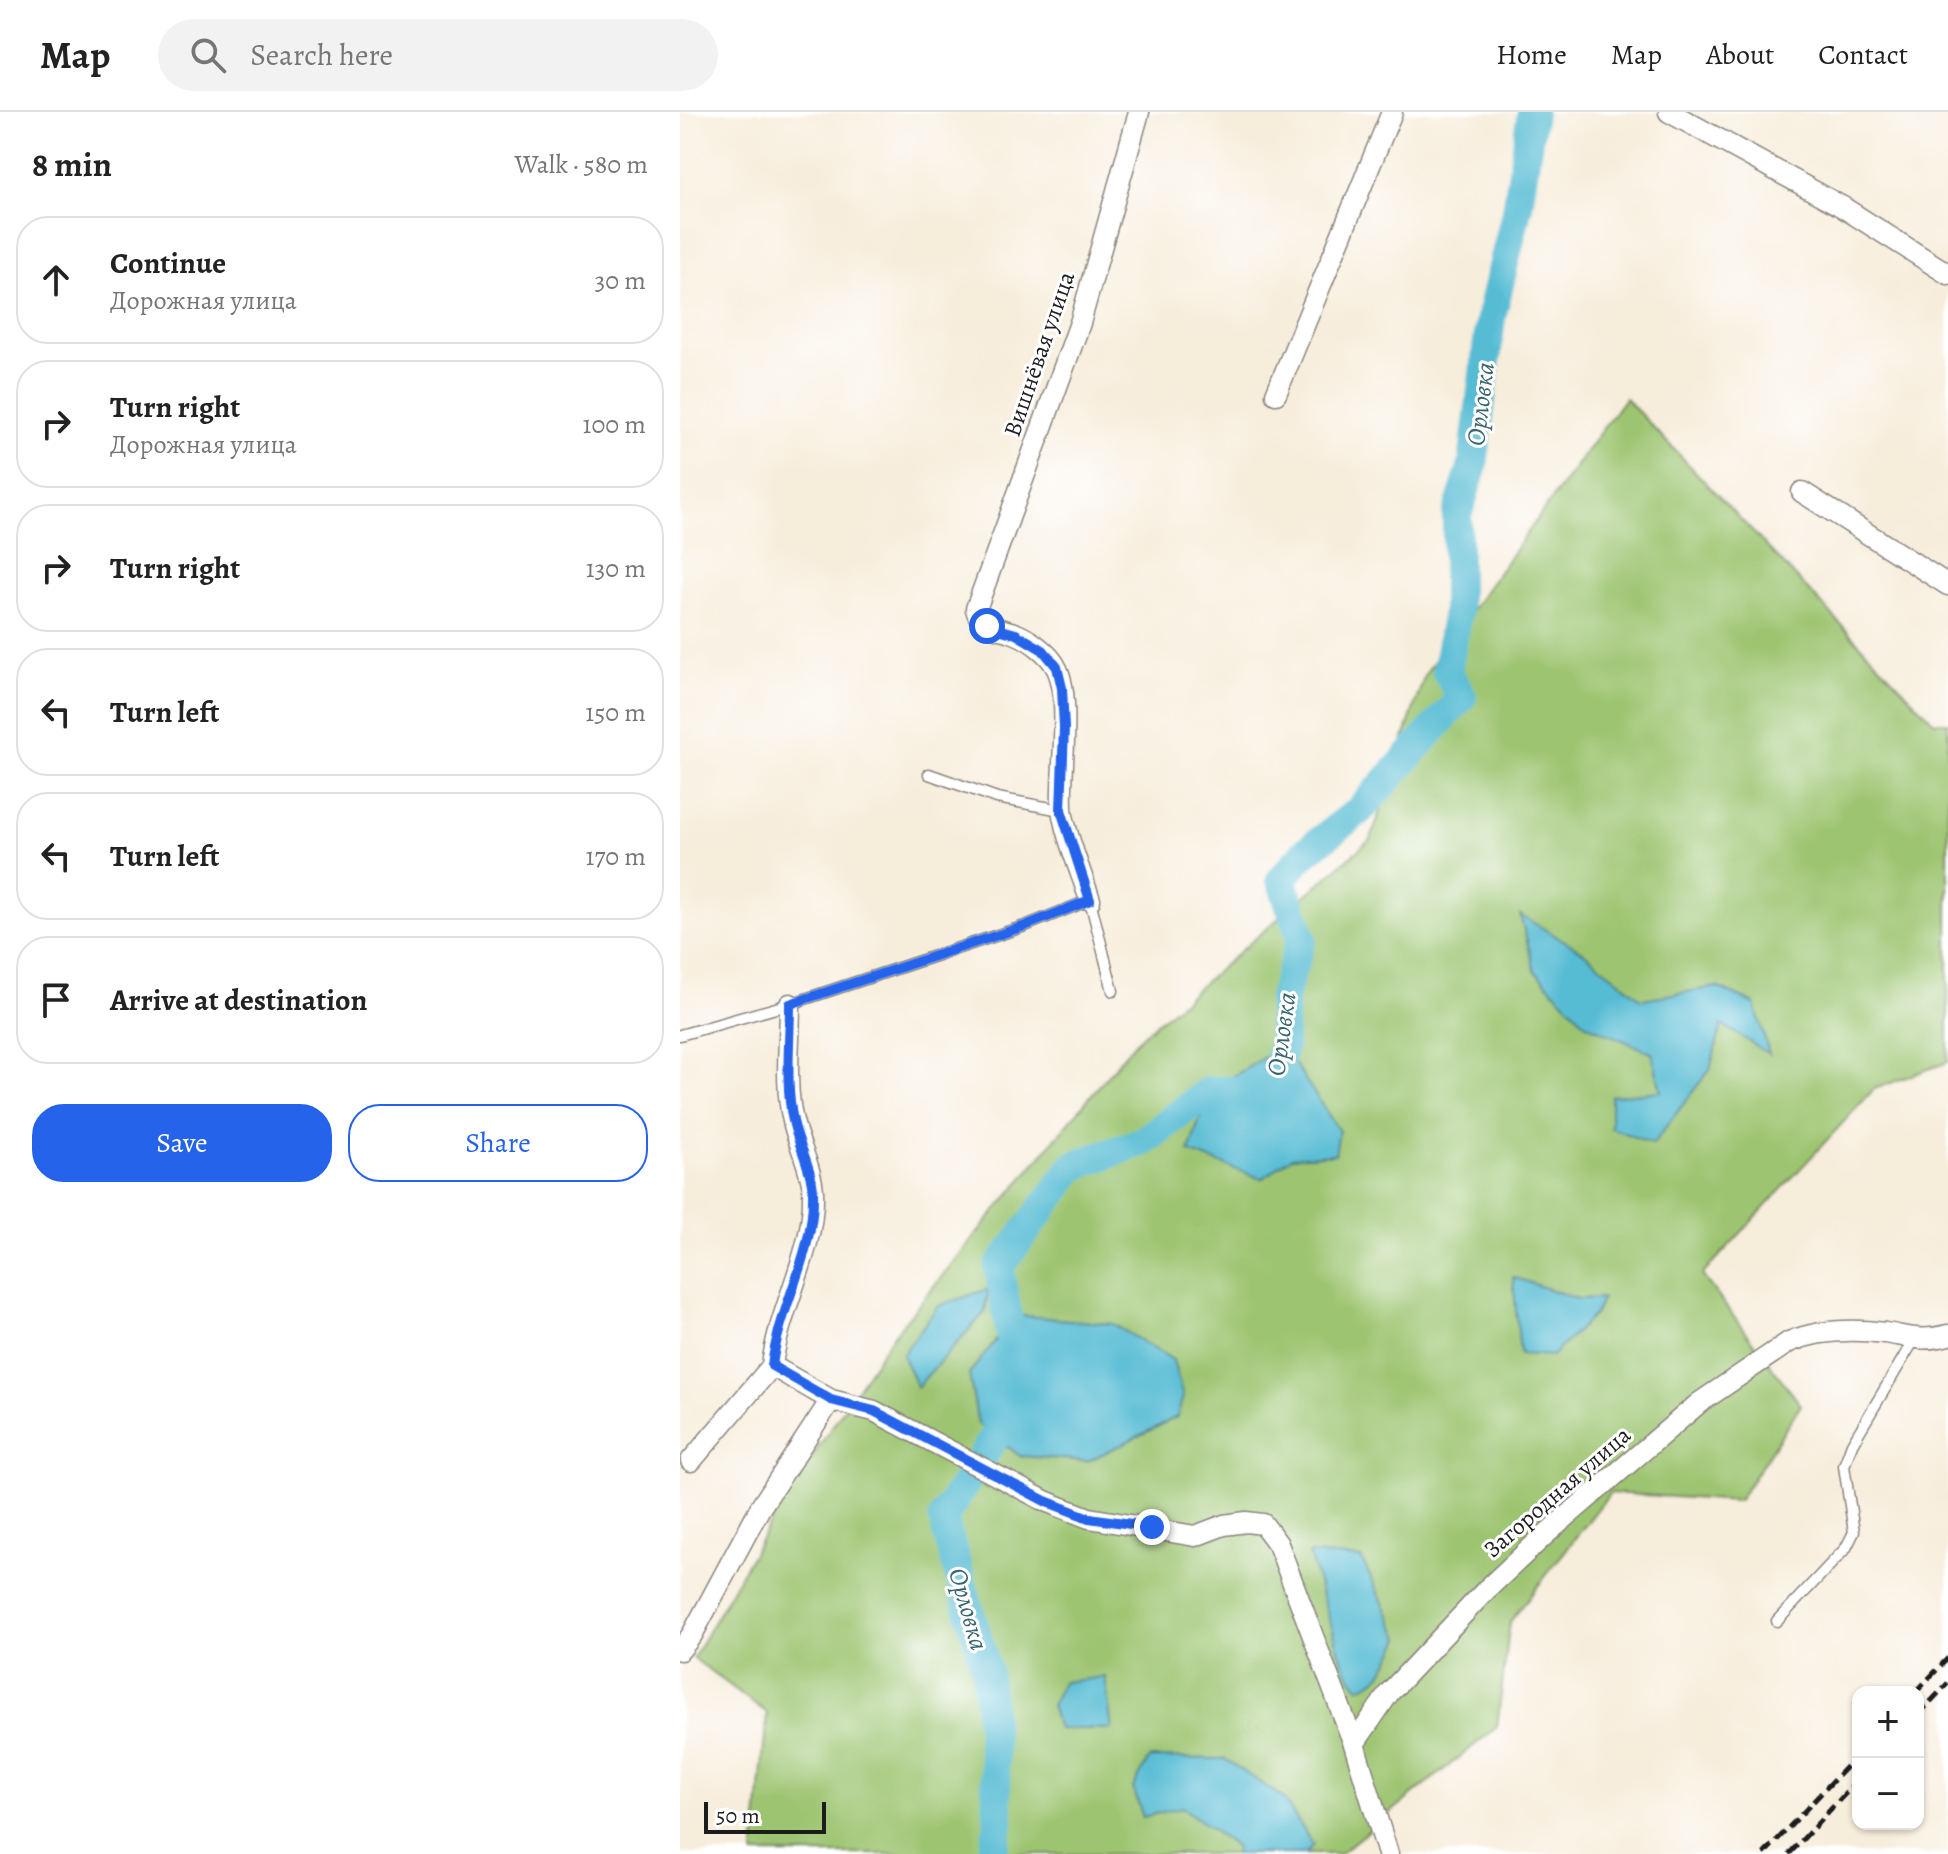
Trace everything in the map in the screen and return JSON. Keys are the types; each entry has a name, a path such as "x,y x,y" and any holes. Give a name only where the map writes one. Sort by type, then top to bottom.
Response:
{"street":[{"name":"Вишнёвая улица","path":"1061,810 1064,728 1062,688 1057,667 1043,650 1016,634 987,626 978,618 976,609 1080,323 1139,112"},
{"path":"1276,394 1392,112"},
{"path":"1678,114 1841,206 1948,274"},
{"path":"1802,492 1948,585"},
{"path":"1061,810 1090,900"},
{"path":"686,1466 772,1366 778,1333 810,1231 813,1189 792,1120 788,1068 790,1004"},
{"name":"Загородная улица","path":"1354,1744 1389,1693 1486,1590 1546,1534 1699,1403 1789,1342 1804,1336 1844,1331 1886,1333 1928,1340 1948,1335"},
{"path":"772,1366 831,1400 874,1411 1045,1501 1089,1518 1195,1536 1224,1525 1246,1522 1263,1524 1278,1544 1354,1744 1388,1854"},
{"path":"680,1650 692,1635 760,1508 831,1400"}],"lane":[{"path":"929,774 997,798 1061,810"},
{"path":"680,1035 790,1004 1025,926 1090,900 1113,991"},
{"path":"1777,1621 1846,1548 1854,1532 1844,1466 1852,1444 1914,1340"}],"green space":[{"path":"1625,398 1934,722 1948,722 1948,1062 1874,1089 1702,1275 1801,1405 1738,1501 1610,1493 1510,1622 1497,1727 1339,1854 754,1854 767,1713 693,1658 782,1502 891,1338 1136,1041 1371,839 1425,674"}],"water":[{"path":"1520,915 1582,951 1642,999 1717,987 1755,1004 1769,1054 1722,1025 1710,1069 1653,1144 1611,1128 1611,1096 1661,1091 1652,1053 1586,1024 1535,971"},
{"path":"1283,1046 1339,1131 1335,1154 1292,1157 1262,1179 1189,1152 1209,1091"},
{"path":"1513,1277 1578,1299 1602,1298 1595,1314 1552,1356 1520,1354"},
{"path":"988,1289 985,1312 917,1387 902,1355 938,1306"},
{"path":"1016,1315 1113,1324 1173,1360 1183,1397 1177,1417 1088,1461 1020,1456 978,1424 969,1374"},
{"path":"1309,1554 1361,1558 1401,1639 1384,1669 1367,1685 1359,1687 1345,1669"},
{"path":"1105,1677 1112,1729 1058,1729 1051,1705 1063,1682"},
{"path":"1149,1758 1225,1759 1283,1798 1313,1845 1306,1854 1235,1854 1236,1848 1182,1807 1143,1817 1133,1788"}],"waterway":[{"name":"Орловка","path":"992,1854 999,1824 987,1672 943,1518 995,1436 1017,1372 999,1267 1074,1166 1144,1141 1209,1091 1272,1090 1283,1046 1283,997 1302,938 1281,880 1304,853 1360,810 1462,697 1447,672 1457,612 1457,515 1473,465 1491,317 1518,205 1532,112"}],"railway":[{"path":"1922,1686 1948,1658"},
{"path":"1924,1709 1948,1683"},
{"path":"1764,1854 1854,1758"},
{"path":"1789,1854 1852,1786"}],"route":[{"path":"987,626 1016,634 1043,650 1057,667 1062,688 1064,728 1061,810 1090,900 1025,926 790,1004 788,1068 792,1120 813,1189 810,1231 778,1333 772,1366 831,1400 874,1411 1045,1501 1089,1518 1152,1527"}]}
